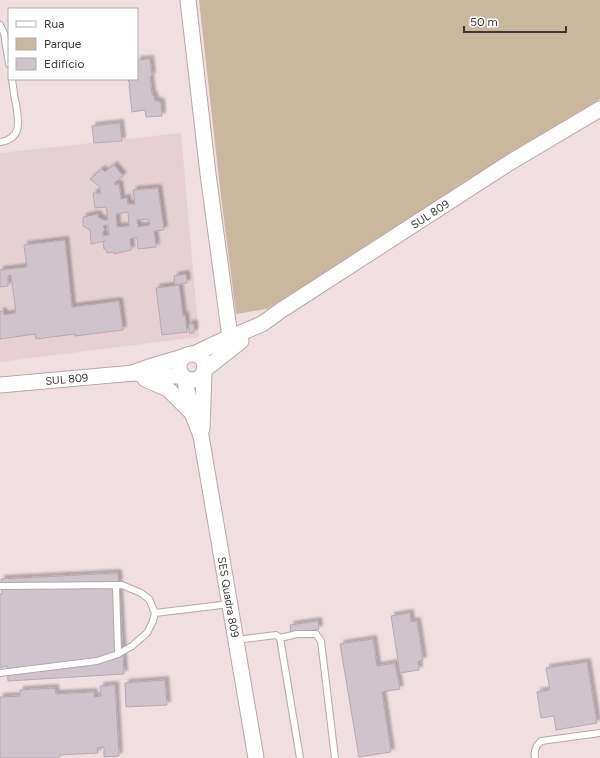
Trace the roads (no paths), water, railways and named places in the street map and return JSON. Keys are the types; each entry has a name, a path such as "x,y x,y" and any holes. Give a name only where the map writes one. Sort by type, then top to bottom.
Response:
{"street":[{"path":"188,0 208,174 232,342"},
{"name":"SUL 809","path":"134,373 232,342 509,163 600,109"},
{"name":"SUL 809","path":"204,371 232,342"},
{"path":"189,356 200,356 203,361 204,371 200,377 195,380 189,380 183,377 180,373 180,362 189,356"},
{"name":"SES Quadra 809","path":"201,436 204,371"},
{"path":"134,373 168,389 193,415"},
{"name":"SUL 809","path":"0,385 134,373 183,377"},
{"name":"SES Quadra 809","path":"183,377 193,415 201,436 256,758"}],"lane":[{"path":"0,25 4,33 8,58"},
{"path":"0,142 12,138 17,131 19,122 12,80"},
{"path":"116,585 118,654"},
{"path":"0,586 122,585 132,588 149,599 155,612 147,633 132,646 118,654 97,661 0,673"},
{"path":"155,612 230,604"},
{"path":"236,640 276,635 280,638 297,634 316,634 321,640 335,758"},
{"path":"280,638 300,758"},
{"path":"535,758 534,751 540,741 600,733"}]}
